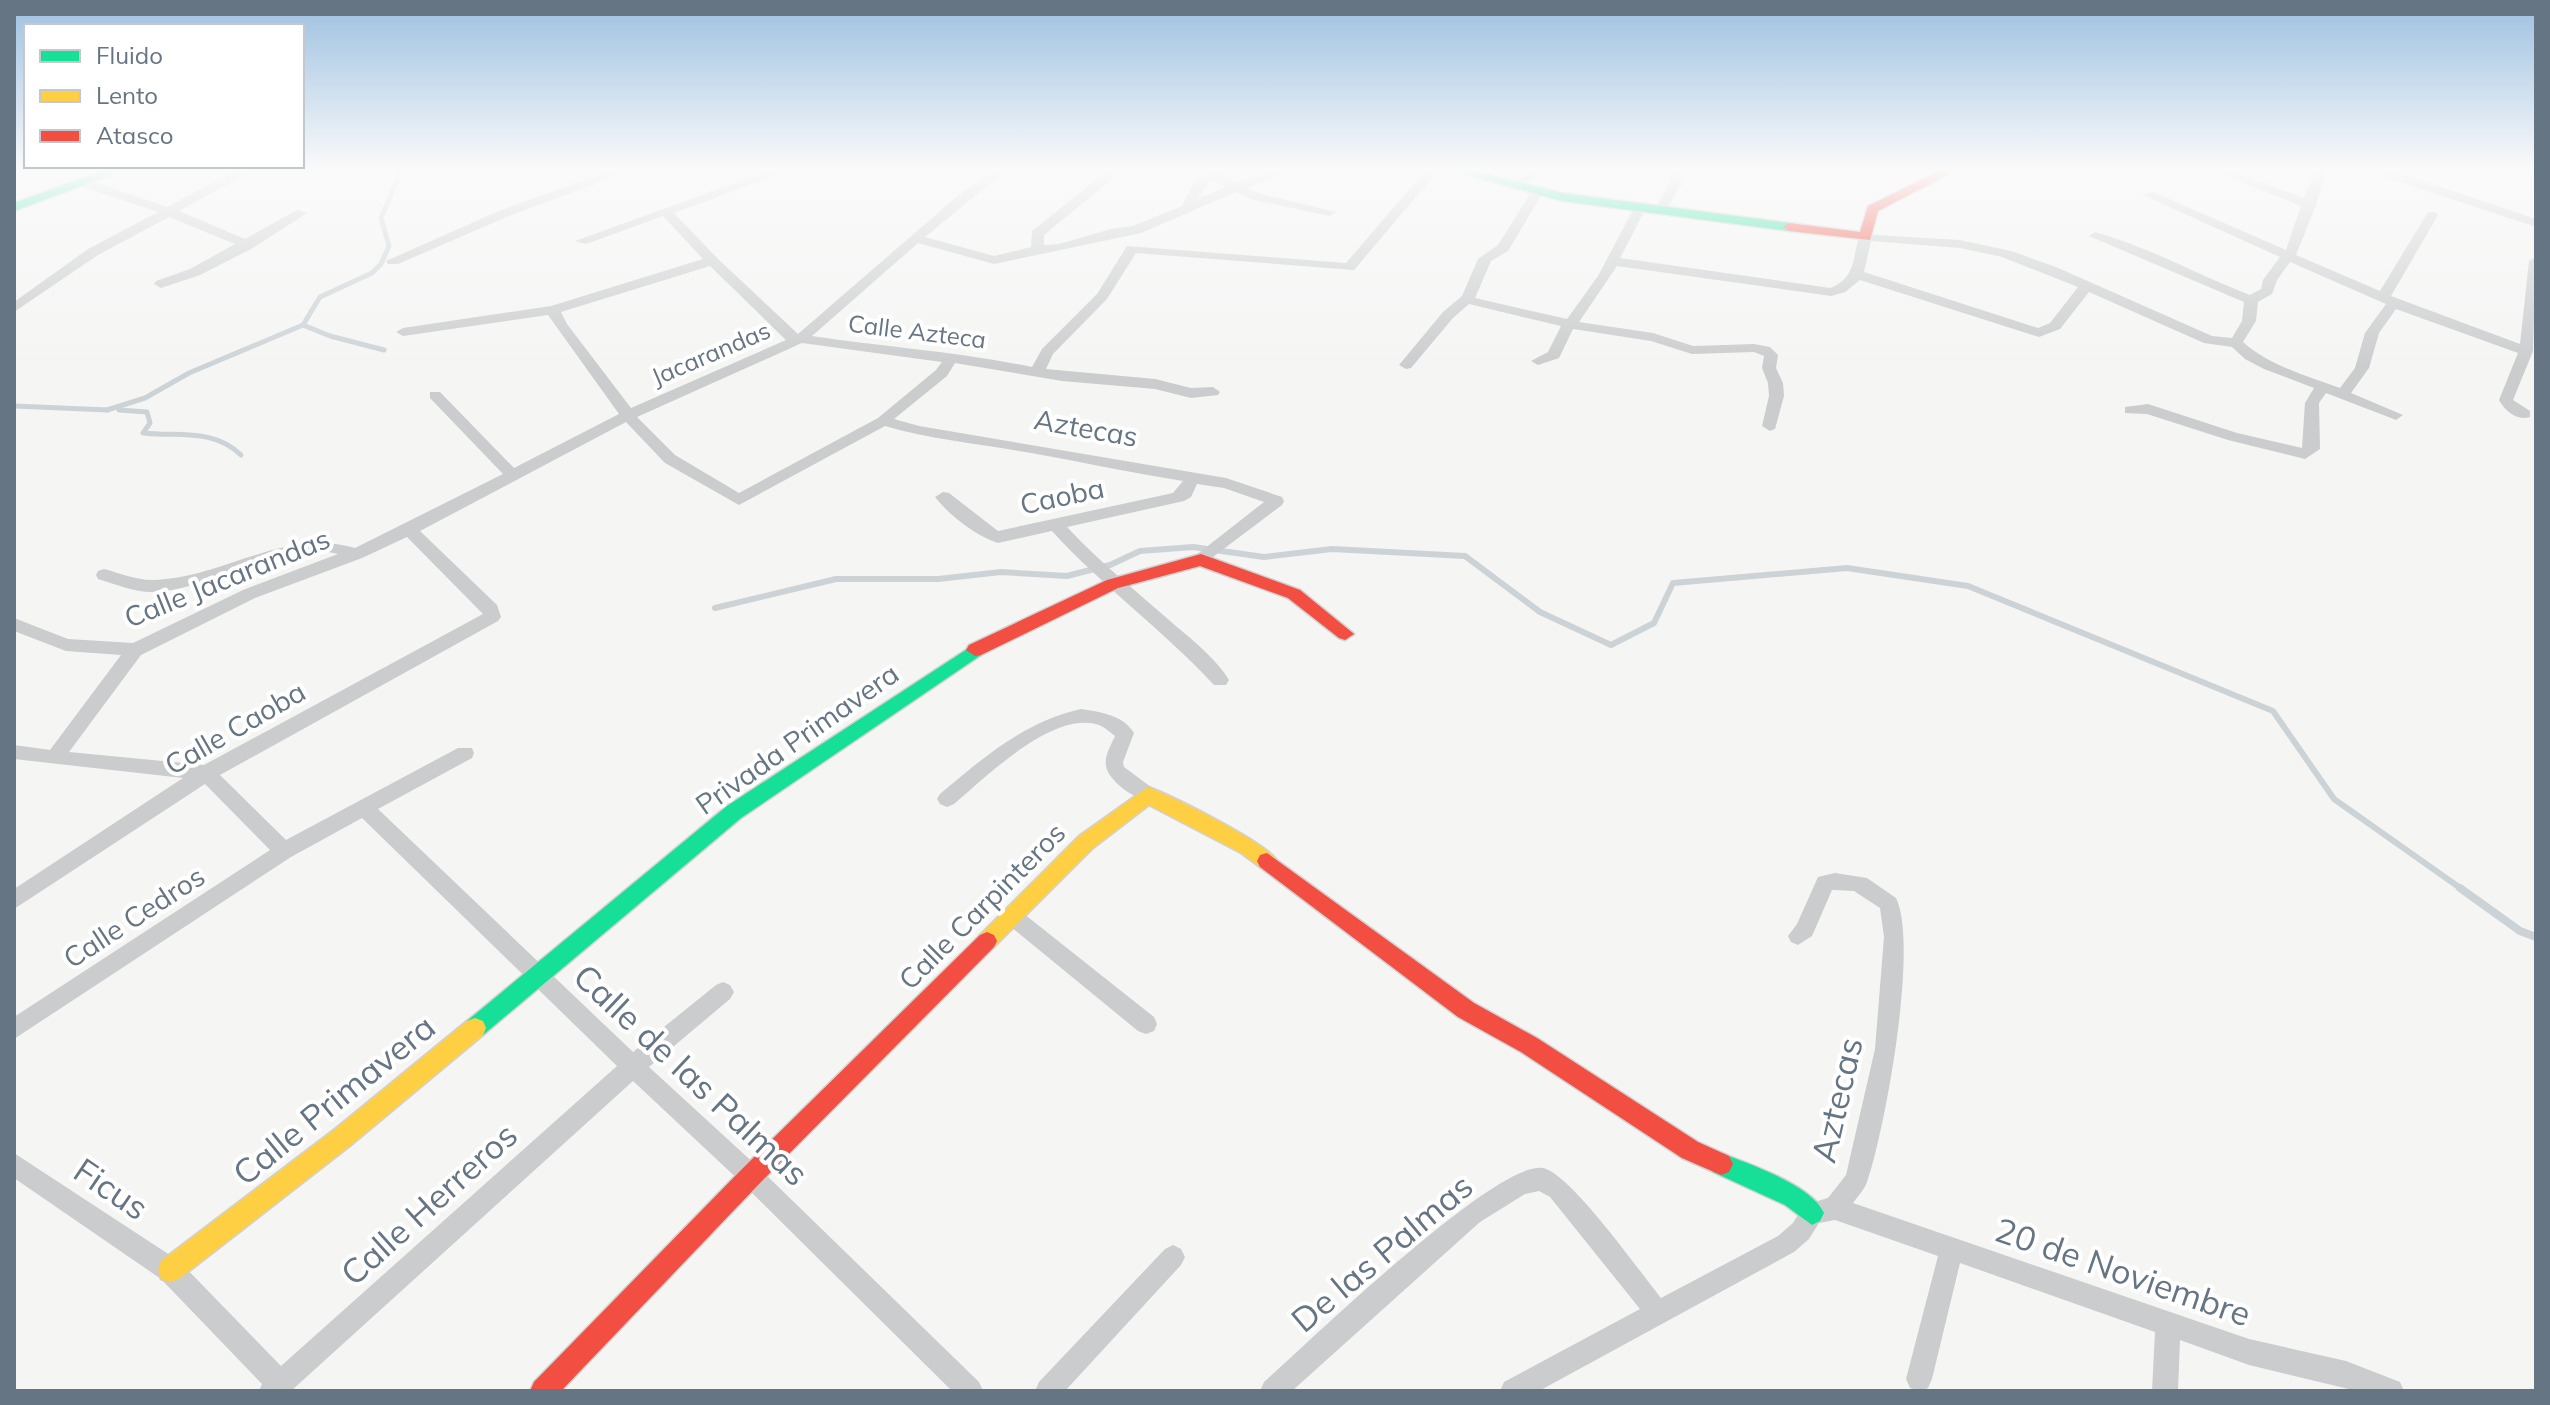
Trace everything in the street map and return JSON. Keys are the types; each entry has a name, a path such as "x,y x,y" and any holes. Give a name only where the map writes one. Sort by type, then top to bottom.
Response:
{"street":[{"path":"14,308 93,252 122,237"},
{"path":"228,237 248,245"},
{"path":"161,284 195,272 262,237"},
{"path":"393,261 450,237"},
{"path":"581,241 594,237"},
{"name":"Calle Azteca","path":"689,237 785,334 800,339 1037,372 1155,384 1199,394 1213,392"},
{"name":"Jacarandas","path":"409,530 628,415 800,339 921,237"},
{"path":"1036,237 1038,249"},
{"path":"918,239 989,259 1060,248 1106,237"},
{"path":"1127,237 1132,249"},
{"path":"1132,249 1349,267 1375,237"},
{"path":"1406,365 1448,315 1467,300 1485,259 1503,248 1510,237"},
{"path":"1538,361 1554,355 1561,337 1612,261 1623,237"},
{"path":"1862,237 1983,248 2027,261 2209,340 2236,343 2259,361 2396,415"},
{"path":"1612,261 1792,285 1823,292 1848,286 1859,275 1865,237"},
{"path":"2097,237 2140,251 2196,279 2251,300"},
{"path":"2243,237 2389,299 2526,351"},
{"path":"2251,300 2267,291 2270,280 2296,237"},
{"path":"2342,395 2362,368 2372,333 2421,237"},
{"path":"1037,372 1052,347 1102,296 1132,249"},
{"path":"403,332 553,310 712,261"},
{"path":"2525,414 2510,407 2506,400 2526,351 2534,304 2536,261"},
{"path":"1859,275 2039,333 2055,326 2086,286"},
{"path":"1467,300 1571,324 1653,337 1692,350 1736,347 1765,350 1771,355 1769,368 1776,380 1778,393 1770,426"},
{"path":"2236,343 2249,321 2251,300"},
{"path":"553,310 560,325 628,415 670,459 739,500 883,421 942,373 951,358"},
{"path":"2130,410 2148,409 2274,448 2309,453 2312,403 2322,387"},
{"path":"435,395 514,477"},
{"name":"Aztecas","path":"883,421 919,431 1226,483 1276,501 1201,560"},
{"name":"Caoba","path":"943,497 994,536 1178,497 1185,493 1193,477"},
{"path":"1056,525 1113,584 1175,632 1220,680"},
{"name":"Calle Jacarandas","path":"14,624 66,645 135,650 249,594 356,554 409,530"},
{"name":"Calle Caoba","path":"14,900 206,773 492,617 491,609 409,530"},
{"path":"104,575 152,586 301,549 331,545 356,554"},
{"path":"1201,560 1294,594 1345,634"},
{"name":"Privada Primavera","path":"536,976 734,812 985,643 1113,584 1201,560"},
{"path":"249,594 255,561"},
{"path":"54,758 135,650"},
{"path":"947,799 1034,730 1087,715 1102,716 1125,733 1114,762 1116,771 1148,795"},
{"path":"14,752 206,773 284,851"},
{"name":"Calle Cedros","path":"14,1029 284,851 465,753"},
{"name":"Calle Carpinteros","path":"543,1391 751,1176 1086,842 1148,795"},
{"name":"20 de Noviembre","path":"1148,795 1248,847 1466,1010 1529,1045 1690,1150 1823,1211 1951,1250 2249,1352 2346,1374 2391,1391"},
{"name":"Calle de las Palmas","path":"364,808 536,976 751,1176 970,1391"},
{"name":"Aztecas","path":"1513,1391 1786,1244 1856,1180 1886,1049 1894,937 1889,904 1870,888 1851,880 1825,883 1805,930 1798,936"},
{"path":"1012,916 1146,1024"},
{"name":"Calle Primavera","path":"170,1270 343,1137 536,976"},
{"name":"Calle Herreros","path":"276,1388 632,1067 723,992"},
{"name":"Ficus","path":"14,1164 170,1270 276,1388"},
{"name":"De las Palmas","path":"1273,1391 1472,1214 1521,1183 1541,1179 1558,1189 1658,1313"},
{"path":"1919,1379 1951,1250"},
{"path":"1048,1391 1173,1257"},
{"path":"2165,1391 2168,1323"}],"waterway":[{"path":"303,325 320,297 372,273 381,264 389,246 386,237"},
{"path":"107,410 145,398 189,373 303,325"},
{"path":"303,325 330,336 384,350"},
{"path":"14,406 107,410"},
{"path":"119,410 147,412 150,423 143,433 207,437 230,446 241,455"},
{"path":"715,608 836,579 938,579 1001,572 1067,576 1110,565 1140,551 1193,547 1264,557 1332,549 1465,556 1540,612 1611,645 1654,623 1673,583 1847,568 1968,586 2273,711 2334,799 2463,890"},
{"path":"2460,888 2520,931 2536,937"}],"traffic: fast":[{"path":"475,1028 734,812 975,650"},
{"path":"1721,1164 1793,1197 1812,1213"}],"traffic: slow":[{"path":"987,941 1086,842 1148,795 1248,847 1267,861"},
{"path":"170,1270 343,1137 475,1028"}],"traffic: jam":[{"path":"975,650 1113,584 1201,560 1294,594 1345,634"},
{"path":"1267,861 1466,1010 1529,1045 1690,1150 1721,1164"},
{"path":"543,1391 751,1176 987,941"}]}
